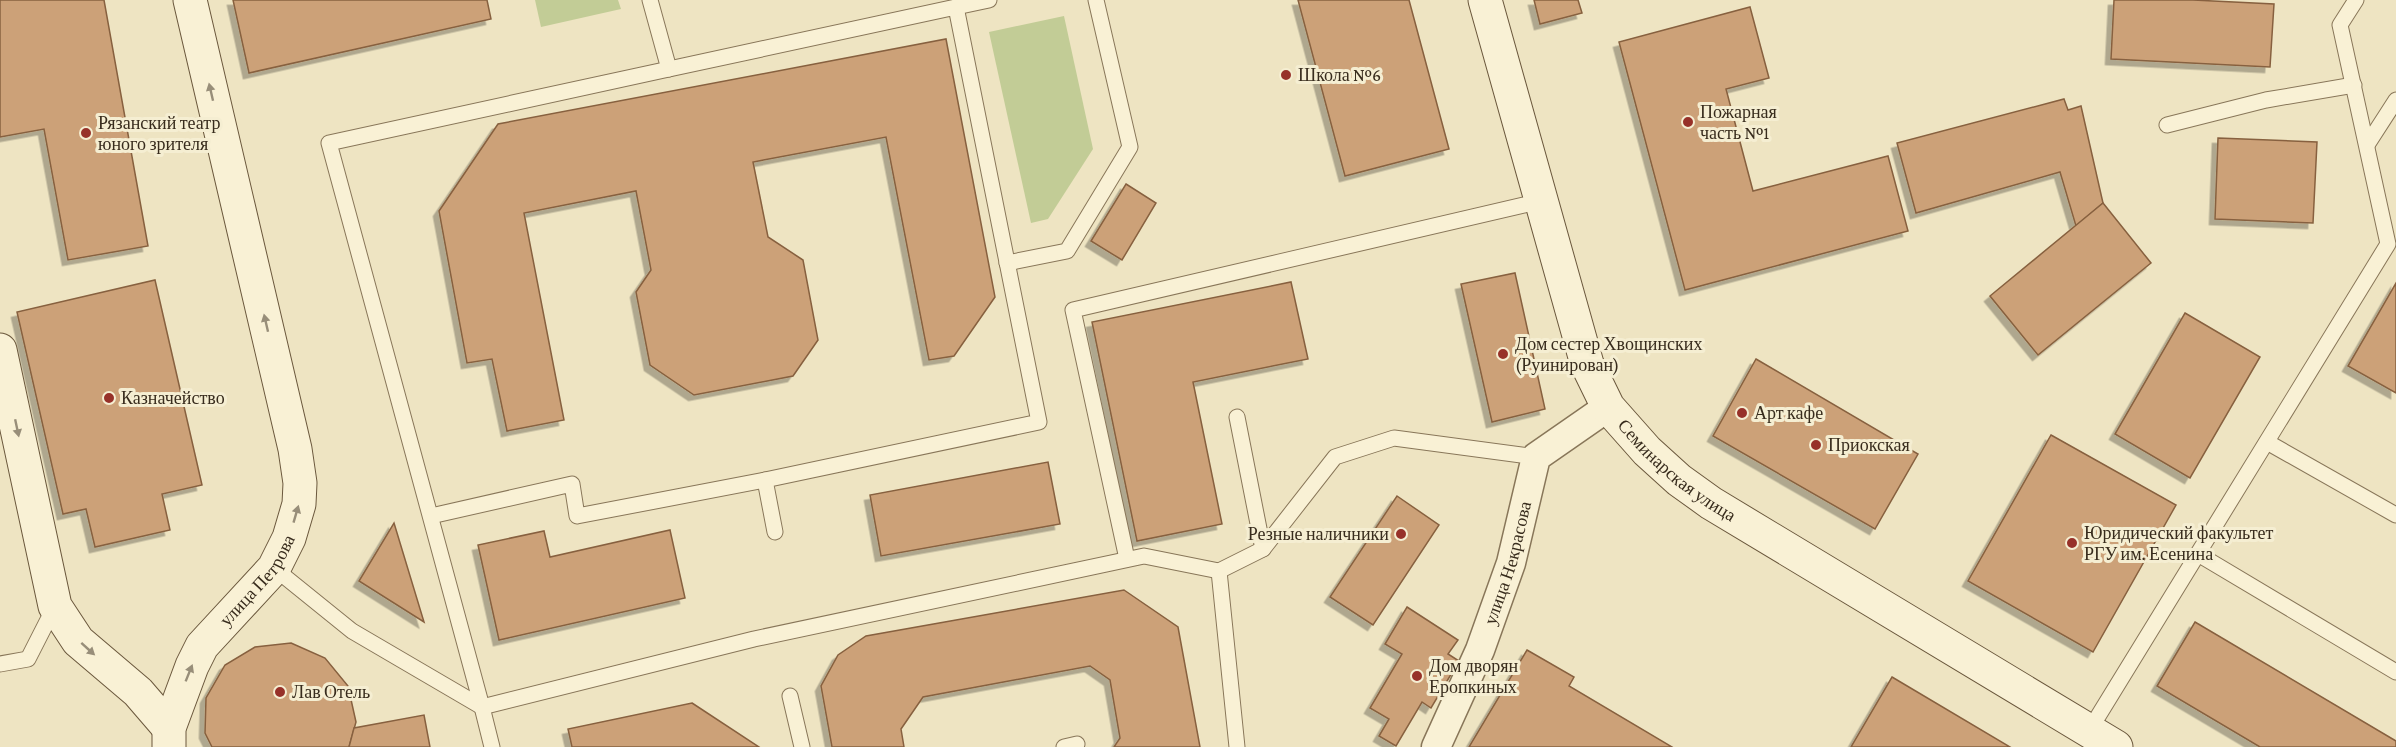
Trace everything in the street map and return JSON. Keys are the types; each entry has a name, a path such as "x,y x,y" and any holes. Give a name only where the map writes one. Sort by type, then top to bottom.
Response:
{"main road":[{"name":"улица Петрова","path":"169,738 192,666 202,646 274,568 289,538 299,504 300,483 295,449 190,0"},
{"name":"Семинарская улица","path":"1485,0 1587,364 1608,407 1647,451 1679,480 1711,503 2103,739"},
{"name":"улица Петрова","path":"0,350 55,606 78,641 138,692 169,738"}],"street":[{"path":"1536,457 1608,407"},
{"name":"улица Некрасова","path":"1436,747 1480,650 1511,563 1536,457"}],"lane":[{"path":"650,0 669,69"},
{"path":"492,747 329,143 989,0"},
{"path":"1007,263 1067,250 1130,147 1095,0"},
{"path":"2103,739 2198,554 2388,244 2340,25 2356,0"},
{"path":"431,516 572,484 577,516 765,480 1039,422 956,7"},
{"path":"2167,125 2266,100 2354,85"},
{"path":"2367,145 2396,100"},
{"path":"1127,559 1073,310 1541,201"},
{"path":"1237,417 1263,549"},
{"path":"274,568 352,630 482,707 754,639 1127,559 1144,556 1219,571 1263,549 1335,457 1394,438 1536,457"},
{"path":"2267,442 2396,515"},
{"path":"765,480 776,532"},
{"path":"2198,554 2396,672"},
{"path":"1219,571 1237,747"},
{"path":"0,664 28,659 55,606"},
{"path":"790,696 802,747"}],"green space":[{"path":"535,0 618,0 621,9 541,27"},
{"path":"1064,16 1093,149 1048,219 1031,223 989,32"}],"building":[{"name":"Рязанский театр юного зрителя","path":"0,0 104,0 148,246 68,260 44,129 0,137"},
{"path":"233,0 487,0 491,19 249,73"},
{"path":"1298,0 1409,0 1449,149 1345,176"},
{"path":"1534,0 1578,0 1582,13 1540,24"},
{"path":"2114,0 2193,0 2274,4 2270,67 2111,59"},
{"name":"Пожарная часть №1","path":"1750,7 1769,78 1726,89 1753,191 1888,156 1908,231 1685,290 1619,42"},
{"path":"946,39 995,297 954,356 929,360 886,137 753,162 768,237 803,260 818,340 793,376 694,395 650,365 636,292 651,270 636,191 524,213 564,420 507,431 492,359 467,363 439,211 498,124"},
{"path":"2064,99 2068,110 2081,106 2103,203 2076,226 2060,172 1916,213 1897,143"},
{"path":"2218,138 2317,142 2313,223 2215,219"},
{"path":"1126,184 1156,203 1122,260 1091,241"},
{"path":"2103,203 2151,263 2038,355 1990,296"},
{"path":"1515,273 1545,409 1492,422 1461,284"},
{"name":"Казначейство","path":"155,280 202,485 162,494 170,530 95,547 86,509 63,514 17,312"},
{"path":"1291,282 1308,359 1193,382 1222,524 1137,541 1092,322"},
{"path":"2396,283 2396,393 2348,366"},
{"path":"2185,313 2260,357 2190,478 2115,434"},
{"name":"Приокская","path":"1756,359 1918,454 1875,529 1713,436"},
{"name":"Юридический факультет РГУ им. Есенина","path":"2051,435 2176,505 2093,652 1968,581"},
{"path":"1048,462 1060,524 881,556 870,495"},
{"path":"1397,496 1439,525 1373,625 1330,597"},
{"path":"394,523 424,622 359,581"},
{"path":"670,530 685,598 499,640 478,545 544,531 550,557"},
{"path":"1124,590 1178,627 1200,747 1114,747 1120,738 1110,680 1090,666 923,697 901,729 904,747 832,747 821,686 838,655 866,636"},
{"path":"1407,607 1458,640 1448,654 1459,661 1431,708 1422,702 1396,746 1379,736 1389,719 1370,708 1402,654 1385,644"},
{"path":"2195,622 2396,741 2396,747 2260,747 2157,686"},
{"name":"Лав Отель","path":"291,643 325,658 348,686 356,722 349,747 212,747 205,733 206,698 225,665 255,647"},
{"path":"1527,650 1574,677 1569,686 1672,747 1469,747"},
{"path":"1892,677 2010,747 1851,747"},
{"path":"692,703 759,747 572,747 568,729"},
{"path":"424,715 430,747 349,747 354,728"}],"place":[{"name":"Школа №6","path":"1286,75"},
{"name":"Пожарная часть №1","path":"1688,122"},
{"name":"Рязанский театр юного зрителя","path":"86,133"},
{"name":"Дом сестер Хвощинских (Руинирован)","path":"1503,354"},
{"name":"Казначейство","path":"109,398"},
{"name":"Арт кафе","path":"1742,413"},
{"name":"Приокская","path":"1816,445"},
{"name":"Резные наличники","path":"1401,534"},
{"name":"Юридический факультет РГУ им. Есенина","path":"2072,543"},
{"name":"Дом дворян Еропкиных","path":"1417,676"},
{"name":"Лав Отель","path":"280,692"}]}
